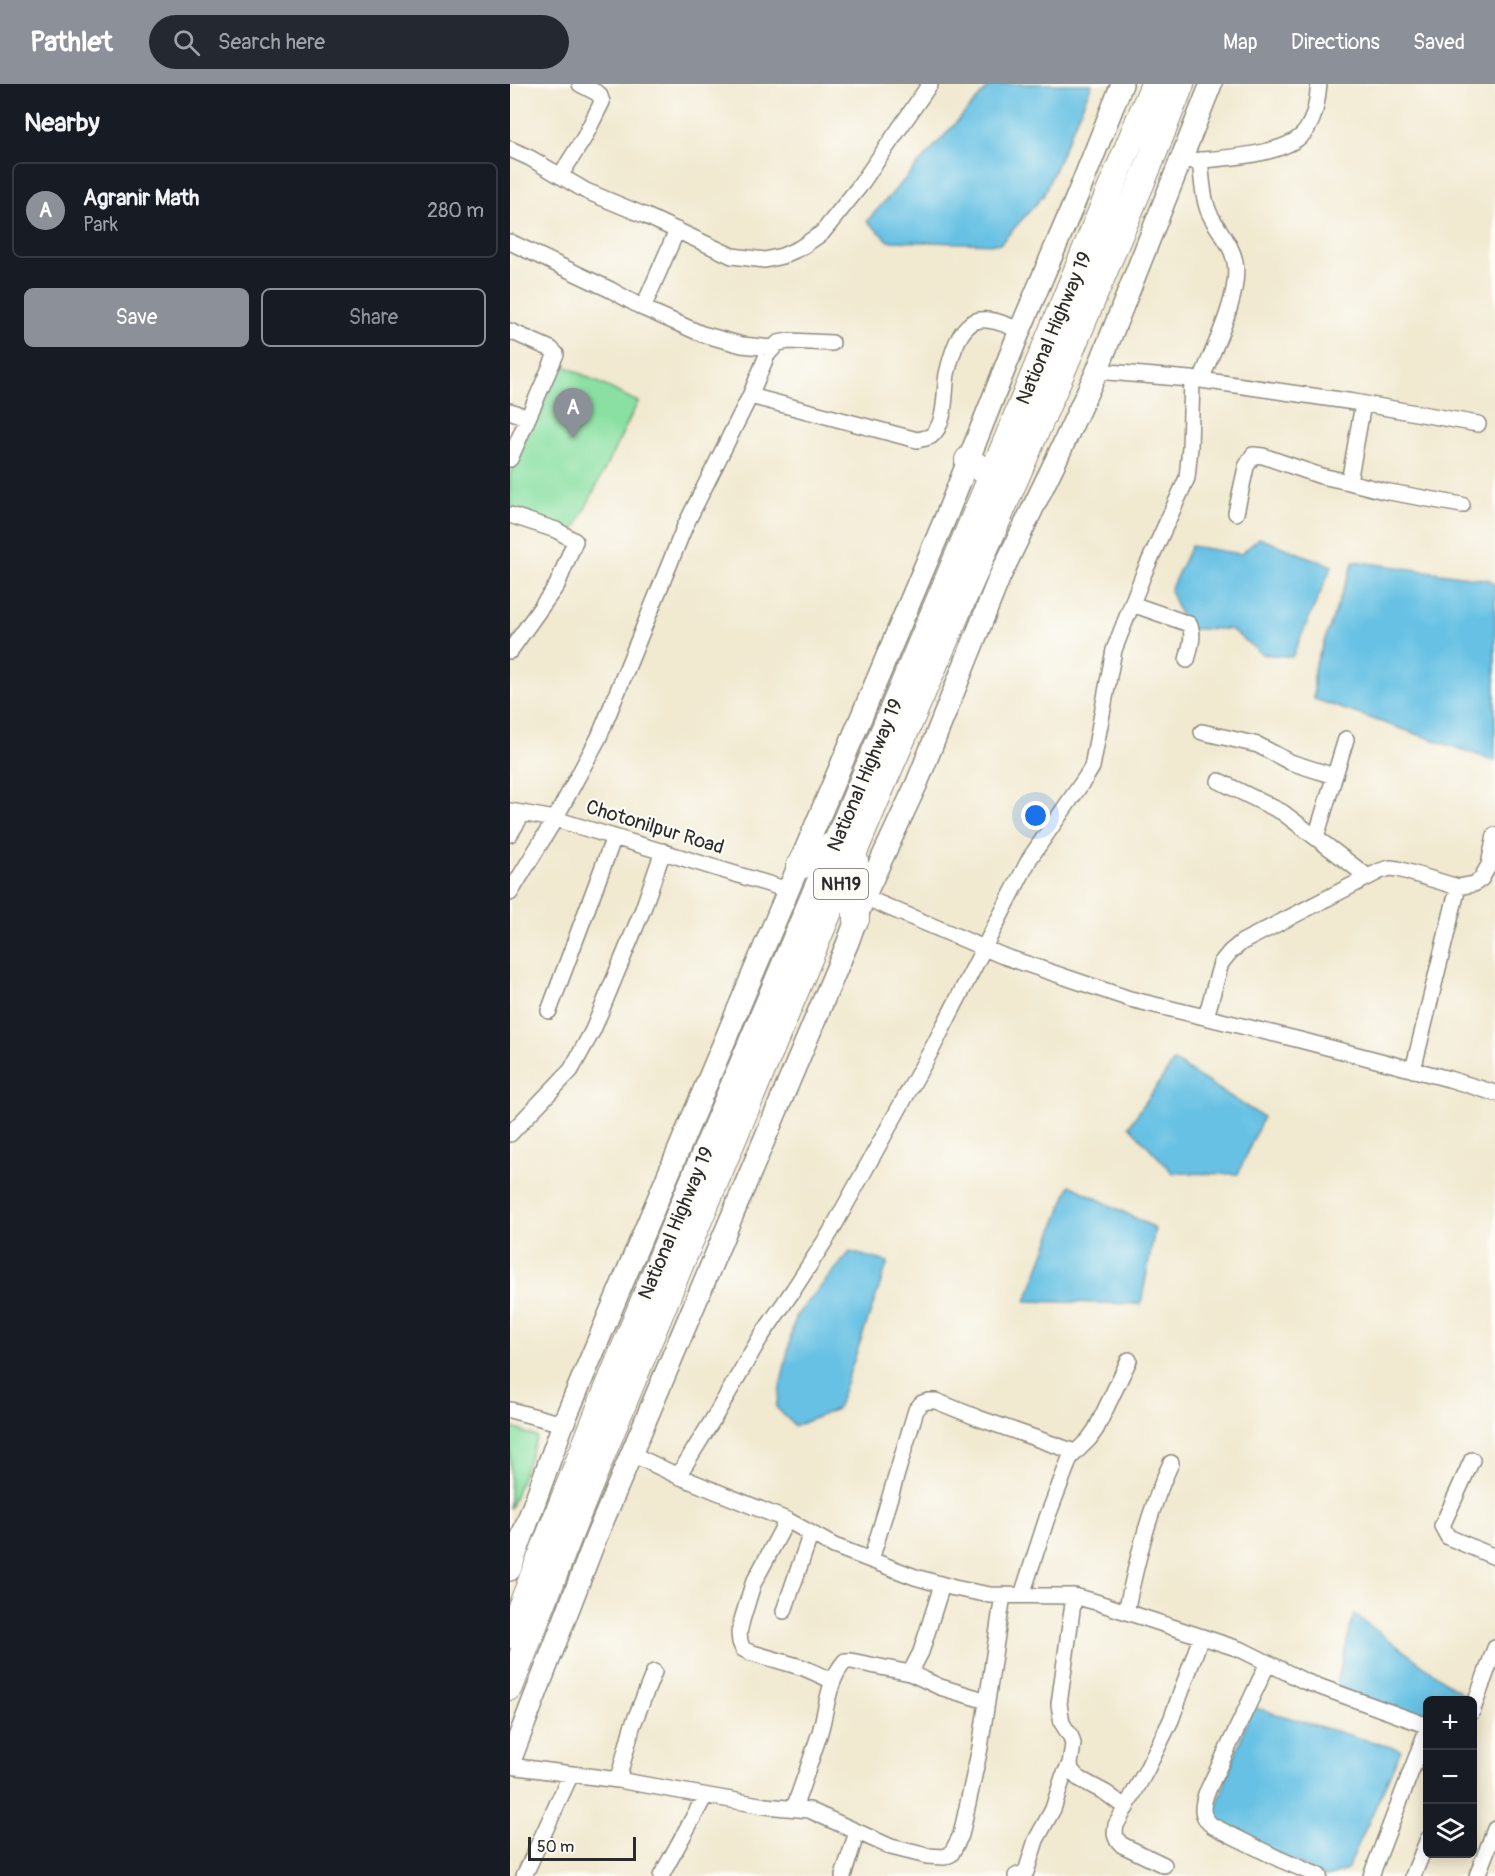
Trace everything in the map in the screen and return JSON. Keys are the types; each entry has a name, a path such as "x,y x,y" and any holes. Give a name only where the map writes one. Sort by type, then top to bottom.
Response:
{"highway":[{"name":"National Highway 19","path":"510,1635 598,1410 846,845 992,476 1154,84"},
{"name":"NH19","path":"510,1687 846,845 1072,347 1181,84"},
{"path":"968,460 992,476"},
{"path":"799,867 846,845 860,908"}],"main road":[{"path":"510,1570 563,1424 799,867 1122,84"},
{"path":"510,1763 597,1535 848,942 860,908 917,783 1000,576 1097,371 1190,161 1211,84"}],"street":[{"path":"560,177 584,138 602,102 599,94 580,84"},
{"path":"510,149 586,191 732,256 765,260 800,248 822,232 851,196 930,84"},
{"path":"678,1476 760,1338 830,1233 933,1047 1030,858 1092,767 1114,650 1187,478 1196,380 1228,311 1236,272 1235,260 1229,243 1208,209 1190,161 1236,156 1282,147 1294,142 1306,132 1315,115 1319,84"},
{"path":"643,308 677,230"},
{"path":"510,242 611,290 643,308 702,334 742,345 772,348"},
{"path":"750,396 917,440 930,436 939,425 947,374 952,358 962,333 971,323 980,320 993,321 1020,330"},
{"path":"510,331 551,349 556,354 510,459"},
{"path":"510,893 555,819 599,736 685,526 750,396 767,355 778,343 789,340 832,343"},
{"path":"1097,371 1196,380 1363,404 1478,424"},
{"path":"1349,482 1363,404"},
{"path":"510,411 528,418"},
{"path":"1236,513 1246,467 1253,455 1263,456 1321,476 1384,491 1462,505"},
{"path":"510,515 556,530 575,541 557,585 510,651"},
{"path":"1132,604 1189,624 1192,636 1187,660"},
{"path":"1202,732 1258,745 1290,762 1335,776"},
{"path":"1316,837 1346,739"},
{"path":"1219,781 1282,812 1368,877"},
{"path":"510,834 517,812"},
{"name":"Chotonilpur Road","path":"517,812 555,819 788,890"},
{"path":"1206,1017 1221,963 1242,942 1390,868 1458,887 1474,884 1481,879 1489,865 1495,835"},
{"path":"549,1011 614,837"},
{"path":"510,1134 571,1070 584,1049 643,909 663,852"},
{"path":"1413,1070 1458,887"},
{"path":"860,908 1130,999 1300,1040 1495,1093"},
{"path":"1022,1595 1065,1471 1075,1452 1096,1429 1130,1360"},
{"path":"872,1560 916,1410 922,1403 936,1401 1075,1452"},
{"path":"510,1410 563,1424"},
{"path":"632,1454 678,1476 787,1520 834,1546 915,1577 990,1595 1074,1596 1126,1611 1242,1650 1304,1681 1423,1724"},
{"path":"1472,1460 1442,1526 1448,1537 1495,1557"},
{"path":"1126,1611 1148,1521 1171,1463"},
{"path":"787,1520 753,1584 739,1633 740,1642 749,1652 804,1668 833,1681"},
{"path":"784,1611 811,1533"},
{"path":"910,1672 921,1652 942,1585"},
{"path":"510,1763 765,1806 809,1810 908,1853 944,1857 951,1854 961,1835 980,1748 1003,1595"},
{"path":"1074,1596 1059,1704 1062,1723 1073,1744 1071,1770 1078,1778 1106,1793 1126,1808"},
{"path":"1164,1865 1122,1845 1116,1840 1114,1834 1171,1720 1201,1637"},
{"path":"1477,1700 1495,1647"},
{"path":"794,1808 821,1728 833,1681 845,1661 910,1672 940,1687 987,1701"},
{"path":"1268,1663 1206,1794 1202,1813 1205,1820 1213,1826 1319,1876"},
{"path":"618,1780 632,1727 654,1672"},
{"path":"1371,1876 1423,1739"},
{"path":"1016,1876 1026,1872 1036,1840 1053,1809 1063,1777 1070,1764"},
{"path":"524,1876 571,1774"},
{"path":"661,1876 705,1796"},
{"path":"1477,1876 1495,1829"},
{"path":"843,1876 857,1832"},
{"path":"1413,1876 1423,1851"}],"green space":[{"path":"559,363 638,402 573,533 510,507 510,474"},
{"path":"510,1427 537,1437 510,1509"}],"water":[{"path":"991,84 1092,84 1043,196 1000,244 889,241 867,221"},
{"path":"1259,538 1332,566 1292,657 1262,654 1230,629 1186,629 1170,590 1191,546 1241,554"},
{"path":"1354,561 1490,580 1495,585 1495,761 1314,699 1314,669"},
{"path":"1174,1061 1263,1117 1238,1174 1173,1173 1129,1126"},
{"path":"1070,1185 1155,1228 1141,1304 1026,1301"},
{"path":"850,1252 888,1262 837,1409 795,1426 776,1407 795,1317"},
{"path":"1354,1614 1465,1696 1423,1696 1423,1721 1336,1687"},
{"path":"1252,1707 1401,1750 1347,1870 1331,1876 1322,1876 1212,1820"}],"place":[{"name":"Agranir Math","path":"573,438"}]}
